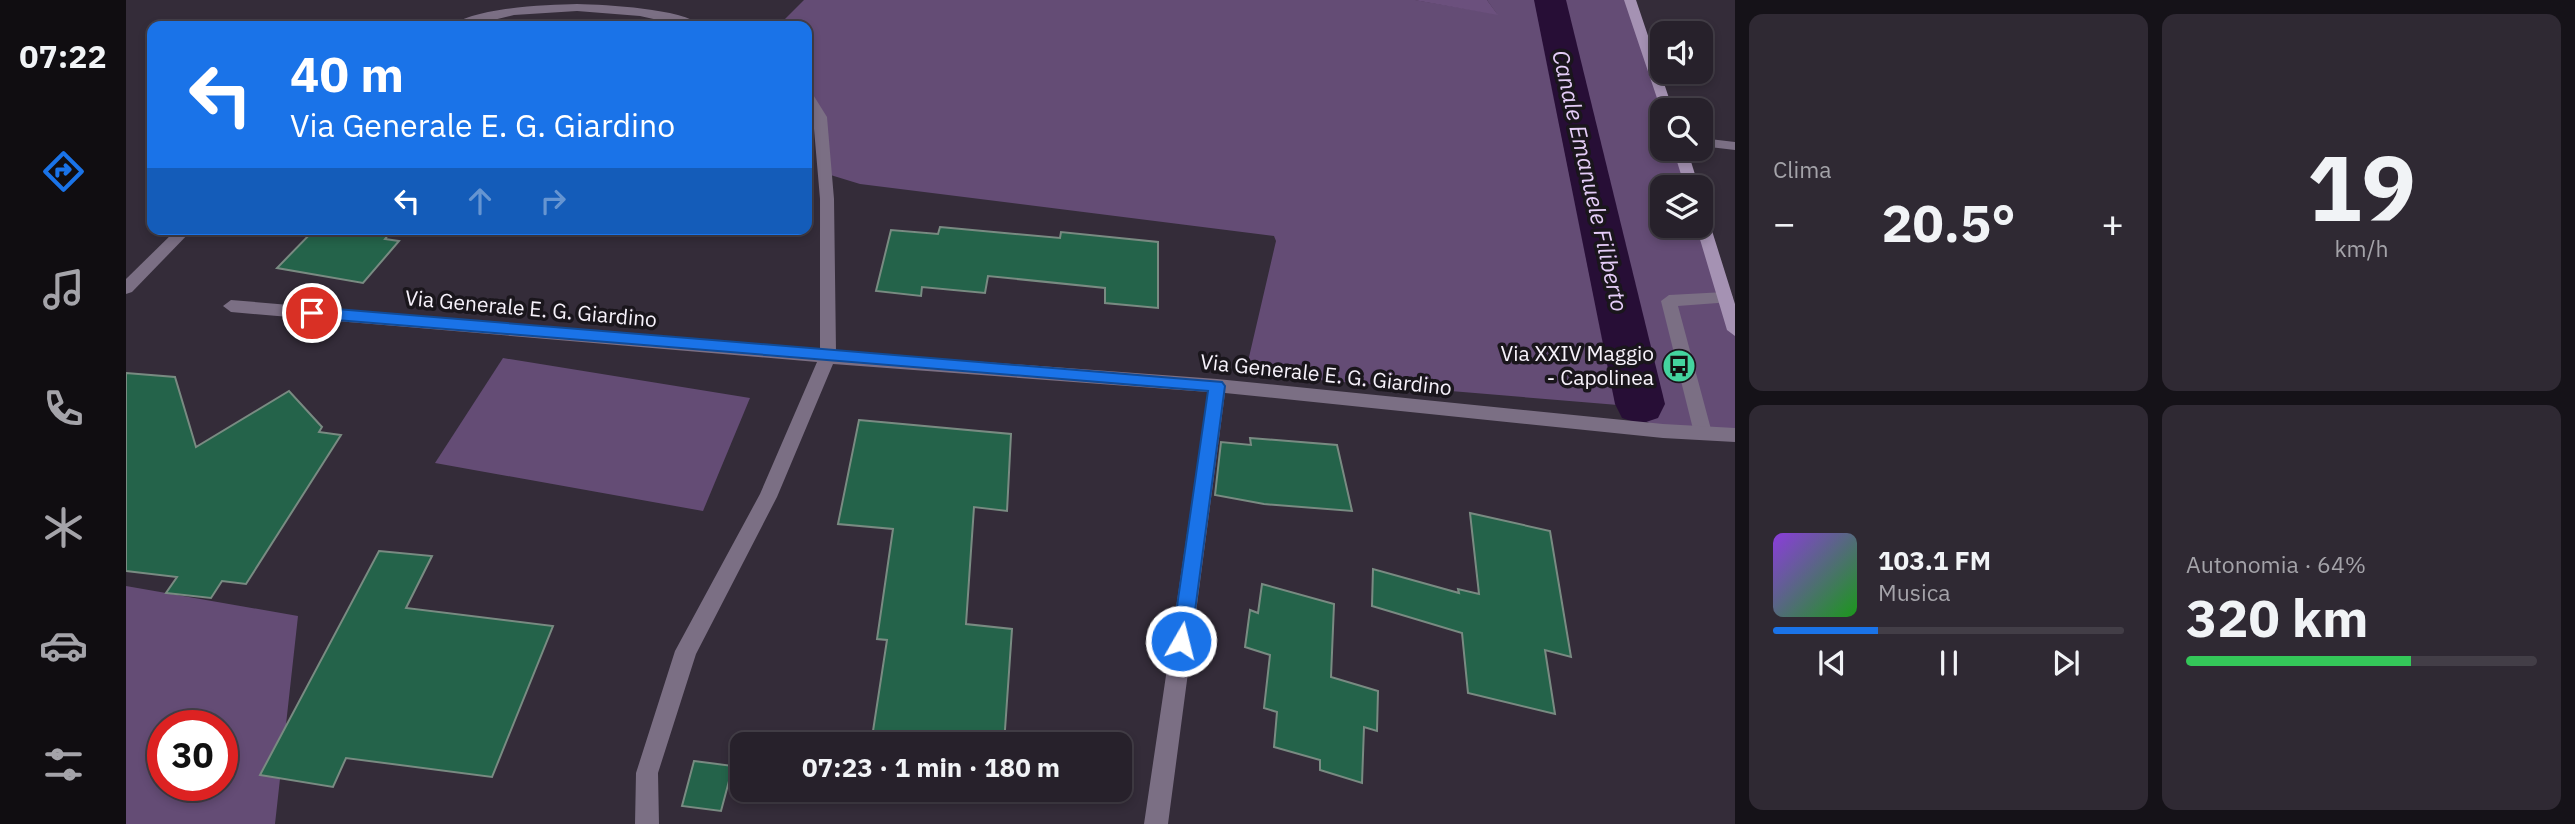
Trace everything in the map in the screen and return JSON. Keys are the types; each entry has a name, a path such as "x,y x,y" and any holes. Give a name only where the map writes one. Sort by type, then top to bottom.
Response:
{"street":[{"path":"1630,0 1663,98"},
{"path":"477,21 514,12 606,9 646,12 679,21"},
{"path":"647,824 647,773 686,651 768,497 828,357 827,200 820,117 812,104"},
{"path":"1713,143 1735,146"},
{"path":"126,288 180,235"},
{"path":"1707,238 1735,330"},
{"path":"1703,433 1669,301 1725,298"},
{"name":"Via Generale E. G. Giardino","path":"231,306 828,357 1217,386 1735,435"},
{"path":"1156,824 1217,386"}],"shaded area":[{"path":"804,0 1415,0 1497,14 1487,0 1630,0 1650,59 1650,84 1658,84 1663,98 1650,98 1650,161 1684,161 1688,175 1650,175 1650,238 1705,238 1735,330 1735,435 1663,431 1618,405 1257,375 1246,370 1276,241 1274,236 860,184 824,173 820,117 812,104 812,21 783,21"},
{"path":"1414,0 1487,0 1498,15"},
{"path":"503,358 750,398 703,511 435,463"},
{"path":"126,586 298,616 275,824 126,824"}],"building":[{"path":"940,227 1060,238 1061,232 1158,242 1158,308 1105,303 1105,288 988,276 985,293 922,287 921,296 876,291 891,230 938,234"},
{"path":"309,235 388,235 385,239 399,241 363,283 277,268"},
{"path":"126,373 175,377 196,447 289,391 322,427 319,432 341,435 246,584 222,581 211,598 166,593 177,577 126,571"},
{"path":"859,420 1011,434 1007,511 974,507 966,624 1012,629 1005,732 873,732 887,640 877,639 893,529 838,524"},
{"path":"1250,438 1337,445 1352,511 1264,504 1215,495 1221,442 1251,445"},
{"path":"1470,513 1550,531 1571,657 1545,650 1555,714 1468,693 1462,633 1372,606 1373,569 1459,593 1458,589 1479,594"},
{"path":"379,551 432,556 406,608 553,626 492,777 346,758 333,787 260,775"},
{"path":"1262,584 1334,604 1331,677 1378,691 1377,731 1364,727 1362,783 1320,770 1320,760 1274,747 1277,712 1264,708 1270,655 1245,647 1250,610 1258,613"},
{"path":"694,761 730,766 730,777 721,811 682,806"}],"waterway":[{"name":"Canale Emanuele Filiberto","path":"1550,0 1640,404"}],"place":[{"name":"Via XXIV Maggio - Capolinea","path":"1679,366"}],"route":[{"path":"312,313 828,357 1217,386 1181,641"}]}
